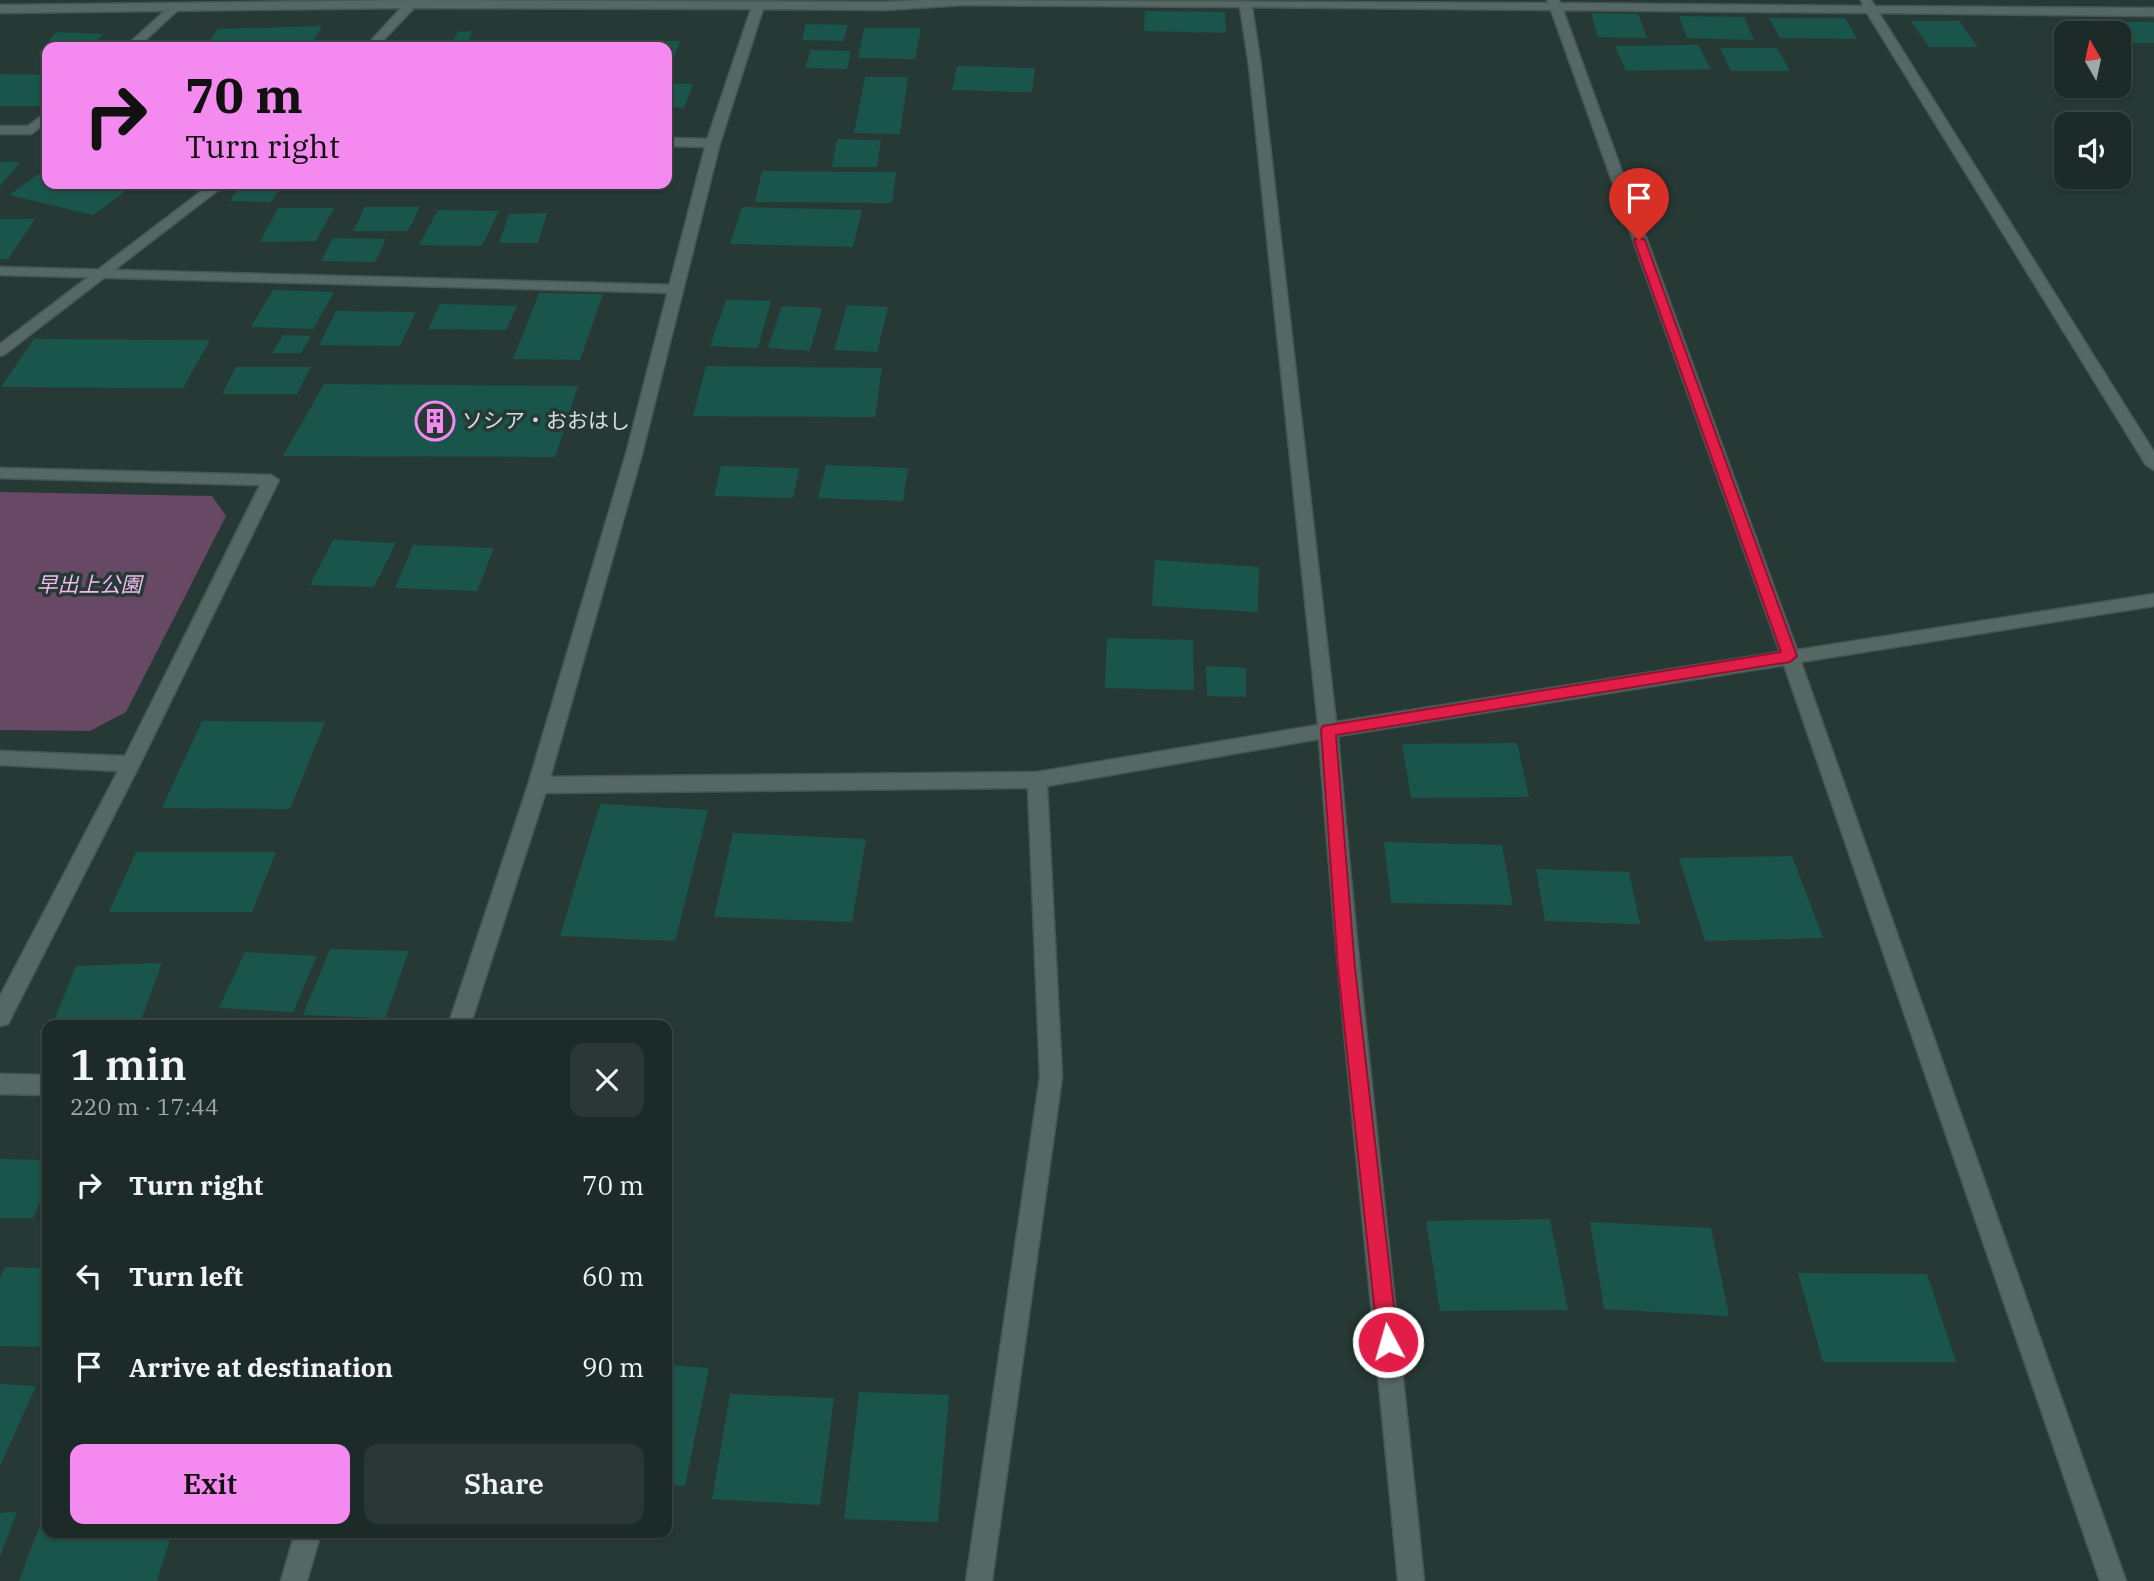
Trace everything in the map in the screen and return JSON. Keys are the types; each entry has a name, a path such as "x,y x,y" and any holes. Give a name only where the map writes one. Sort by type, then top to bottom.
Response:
{"street":[{"path":"0,9 414,2 886,6 943,1 1245,1 1868,4 2154,12"},
{"path":"1245,1 1255,66 1328,730 1346,968 1380,1262 1411,1581"},
{"path":"376,42 414,2"},
{"path":"461,1020 538,785 634,454 713,143 759,3"},
{"path":"1554,3 1790,656 2113,1581"},
{"path":"1868,4 2154,465"},
{"path":"137,42 182,6"},
{"path":"0,130 31,130 42,120"},
{"path":"672,142 713,143"},
{"path":"0,351 212,189"},
{"path":"0,271 676,289"},
{"path":"0,473 271,480 131,764 0,1017"},
{"path":"538,785 1037,780 1328,730 2154,600"},
{"path":"0,758 131,764"},
{"path":"979,1581 1051,1077 1037,780"},
{"path":"0,1084 42,1085"},
{"path":"294,1581 307,1538"}],"green space":[{"name":"早出上公園","path":"0,492 212,496 226,516 126,712 90,731 0,730"}],"building":[{"path":"1145,11 1225,12 1226,33 1144,31"},
{"path":"1591,13 1638,14 1647,38 1598,37"},
{"path":"1679,16 1744,17 1754,40 1687,38"},
{"path":"1769,18 1845,18 1857,39 1780,38"},
{"path":"1911,21 1959,21 1978,47 1929,47"},
{"path":"2132,22 2154,22 2154,43 2132,43"},
{"path":"806,24 848,25 843,41 802,40"},
{"path":"322,26 312,42 209,42 218,29"},
{"path":"864,28 921,28 915,59 858,58"},
{"path":"473,31 469,40 680,41 672,63 672,42 452,42 458,32"},
{"path":"57,32 103,34 96,42 48,42"},
{"path":"1698,45 1711,69 1626,71 1615,46"},
{"path":"1720,48 1777,48 1790,71 1731,71"},
{"path":"811,50 851,51 847,69 805,68"},
{"path":"957,66 1035,68 1032,92 952,90"},
{"path":"0,74 42,75 42,106 0,106"},
{"path":"865,77 908,77 900,134 854,133"},
{"path":"672,83 693,84 684,108 672,107"},
{"path":"837,139 881,140 877,167 832,167"},
{"path":"0,162 20,162 0,186"},
{"path":"762,171 896,172 892,203 755,202"},
{"path":"42,172 42,189 128,189 93,215 9,195"},
{"path":"238,189 279,189 271,202 230,201"},
{"path":"365,207 420,207 408,231 353,231"},
{"path":"742,207 862,210 853,247 730,244"},
{"path":"278,208 334,208 316,241 260,242"},
{"path":"438,210 499,211 482,246 419,245"},
{"path":"547,213 538,243 499,243 509,214"},
{"path":"0,219 35,219 8,259 0,259"},
{"path":"333,238 386,239 375,262 321,261"},
{"path":"273,290 334,292 313,329 251,327"},
{"path":"539,293 603,294 580,360 513,359"},
{"path":"726,300 771,301 758,348 710,346"},
{"path":"440,304 517,306 506,330 428,329"},
{"path":"847,305 888,307 877,352 834,350"},
{"path":"782,306 822,308 810,351 768,348"},
{"path":"336,311 416,312 400,346 319,345"},
{"path":"283,335 311,336 301,353 272,353"},
{"path":"34,339 210,340 183,388 1,387"},
{"path":"706,366 882,368 875,417 693,416"},
{"path":"236,367 311,367 297,394 222,394"},
{"name":"ソシア・おおはし","path":"324,384 578,386 555,457 283,456"},
{"path":"826,465 908,468 903,501 818,498"},
{"path":"721,466 799,468 793,498 714,496"},
{"path":"333,540 396,543 374,587 310,585"},
{"path":"413,545 494,548 477,591 395,588"},
{"path":"1155,560 1259,567 1258,612 1152,606"},
{"path":"1107,638 1193,640 1194,690 1105,688"},
{"path":"1206,666 1246,668 1246,697 1207,696"},
{"path":"202,721 325,722 290,809 162,808"},
{"path":"1517,743 1529,797 1411,798 1402,744"},
{"path":"600,804 708,810 675,941 560,936"},
{"path":"733,833 866,839 852,922 714,917"},
{"path":"1384,842 1502,845 1513,905 1391,903"},
{"path":"136,852 276,852 252,912 109,912"},
{"path":"1792,856 1823,938 1705,941 1679,858"},
{"path":"1536,869 1629,872 1640,924 1545,921"},
{"path":"330,949 409,951 385,1018 303,1015"},
{"path":"245,952 317,956 293,1012 219,1008"},
{"path":"162,963 141,1020 54,1020 76,966"},
{"path":"0,1159 42,1160 42,1198 33,1218 0,1218"},
{"path":"1550,1219 1568,1310 1440,1311 1426,1221"},
{"path":"1590,1222 1711,1228 1729,1316 1604,1309"},
{"path":"5,1267 42,1268 42,1347 0,1346 0,1278"},
{"path":"1798,1273 1927,1274 1956,1362 1823,1362"},
{"path":"672,1365 709,1368 685,1486 672,1485"},
{"path":"0,1384 36,1386 0,1466"},
{"path":"859,1392 949,1395 938,1522 844,1519"},
{"path":"730,1394 834,1398 820,1505 712,1499"},
{"path":"17,1512 0,1556 0,1513"},
{"path":"41,1522 42,1538 170,1538 157,1581 19,1581"}],"place":[{"name":"ソシア・おおはし","path":"435,421"}],"route":[{"path":"1388,1342 1346,968 1328,730 1790,656 1639,240"}]}
